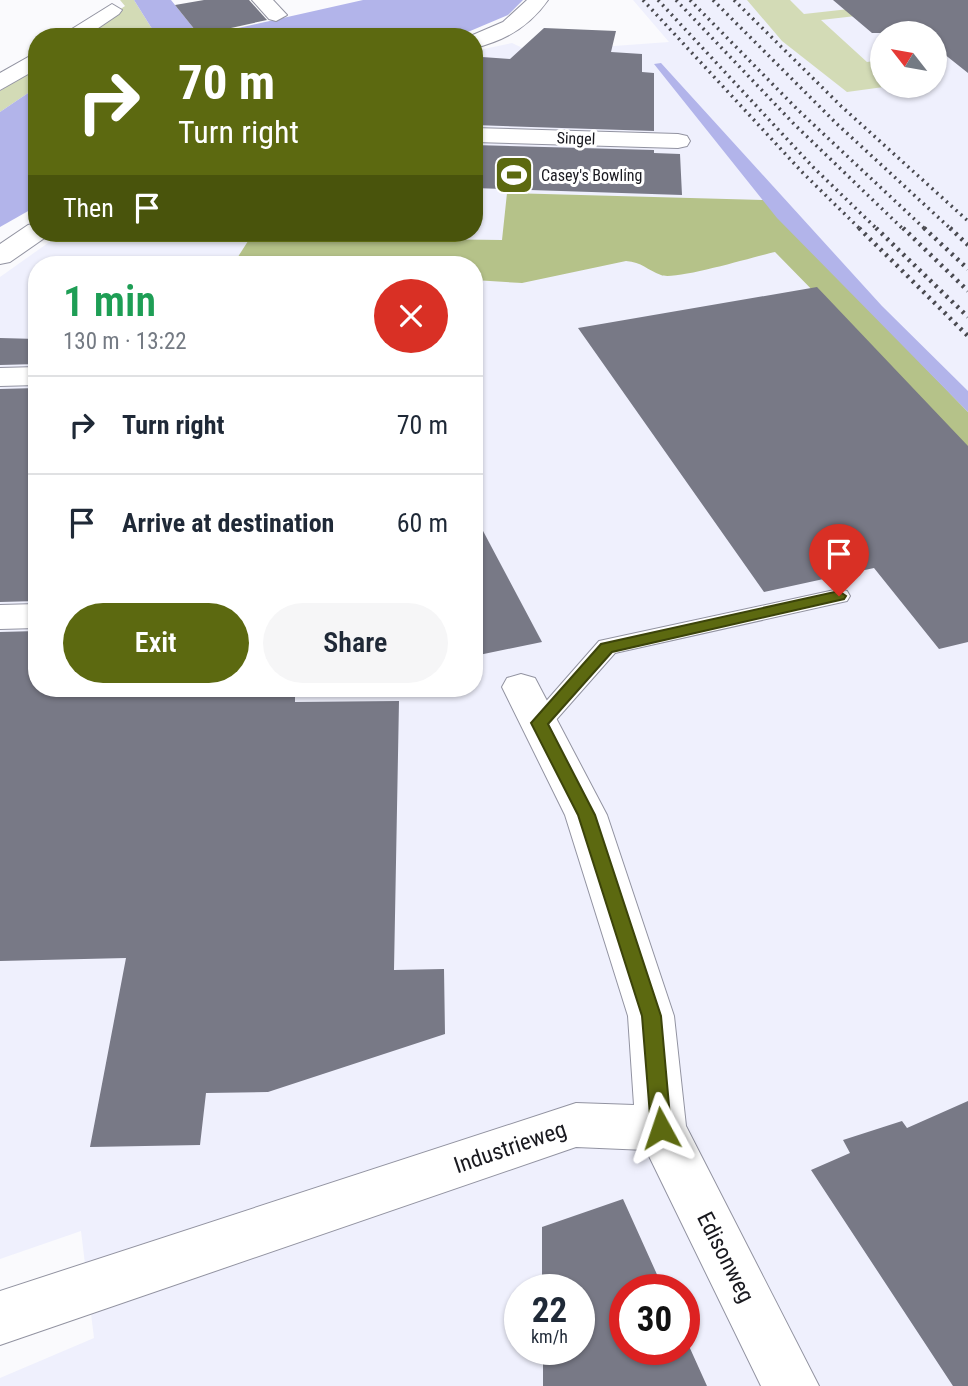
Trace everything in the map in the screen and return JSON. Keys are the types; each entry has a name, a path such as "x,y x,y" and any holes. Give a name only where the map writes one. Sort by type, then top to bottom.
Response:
{"street":[{"path":"483,38 512,26 531,12 538,0"},
{"path":"84,28 112,10"},
{"path":"0,83 28,65"},
{"name":"Singel","path":"483,135 678,141"},
{"path":"0,256 28,237"},
{"path":"0,377 28,376"},
{"path":"0,617 28,616"},
{"path":"530,705 586,815 651,1016 661,1128"},
{"name":"Industrieweg","path":"0,1318 576,1125 661,1128"},
{"name":"Edisonweg","path":"661,1128 791,1386"}],"lane":[{"path":"530,705 607,648 839,596"}],"shaded area":[{"path":"633,0 968,0 968,1386 0,1386 0,1378 94,1338 81,1231 0,1259 0,277 28,257 28,697 483,697 483,256 30,256 49,242 483,242 483,49 512,43 531,52 669,42"}],"green space":[{"path":"120,0 134,0 152,28 93,28 125,6"},
{"path":"747,0 790,0 804,14 930,0 968,3 821,20 867,62 870,62 870,89 847,92 782,41"},
{"path":"28,72 28,93 0,112 0,91"},
{"path":"507,193 763,200 968,412 968,449 775,252 669,276 626,261 522,283 483,281 483,256 238,256 247,242 502,240"}],"water":[{"path":"134,0 171,0 193,28 152,28"},
{"path":"363,0 523,0 508,15 477,28 238,28"},
{"path":"661,63 882,306 968,391 968,412 777,218 654,64"},
{"path":"28,93 28,211 0,227 0,112"}],"building":[{"path":"204,0 249,0 267,20 231,28 193,28 175,5"},
{"path":"833,0 968,0 968,73 947,56 947,21 870,21 870,31"},
{"path":"544,28 616,31 611,52 642,54 642,72 654,73 654,131 483,125 483,57 510,59"},
{"path":"483,145 654,150 654,153 680,154 682,195 483,188"},
{"path":"817,287 968,446 968,642 939,649 874,568 764,592 578,328"},
{"path":"0,338 28,339 28,364 0,365"},
{"path":"28,388 28,601 0,602 0,389"},
{"path":"483,531 542,642 483,654"},
{"path":"28,631 28,697 295,697 295,702 399,701 394,970 444,969 445,1034 268,1092 206,1093 200,1145 90,1147 126,958 0,961 0,632"},
{"path":"968,1101 968,1386 953,1386 811,1170 850,1153 843,1140 902,1121 907,1128"},
{"path":"623,1199 657,1274 609,1274 609,1365 698,1365 707,1386 543,1386 543,1365 595,1365 595,1274 542,1274 542,1227"}],"railway":[{"path":"643,0 803,173 861,230"},
{"path":"658,0 813,167 878,230"},
{"path":"676,0 794,124 904,230"},
{"path":"690,0 798,110 926,230"},
{"path":"713,0 837,124 952,230"},
{"path":"734,0 841,106 968,221"},
{"path":"859,228 968,336"},
{"path":"876,228 968,317"},
{"path":"903,228 968,291"},
{"path":"924,228 968,269"},
{"path":"950,228 968,245"}],"place":[{"name":"Casey's Bowling","path":"514,175"}],"route":[{"path":"661,1128 651,1016 586,815 539,723 607,648 839,596"}]}
